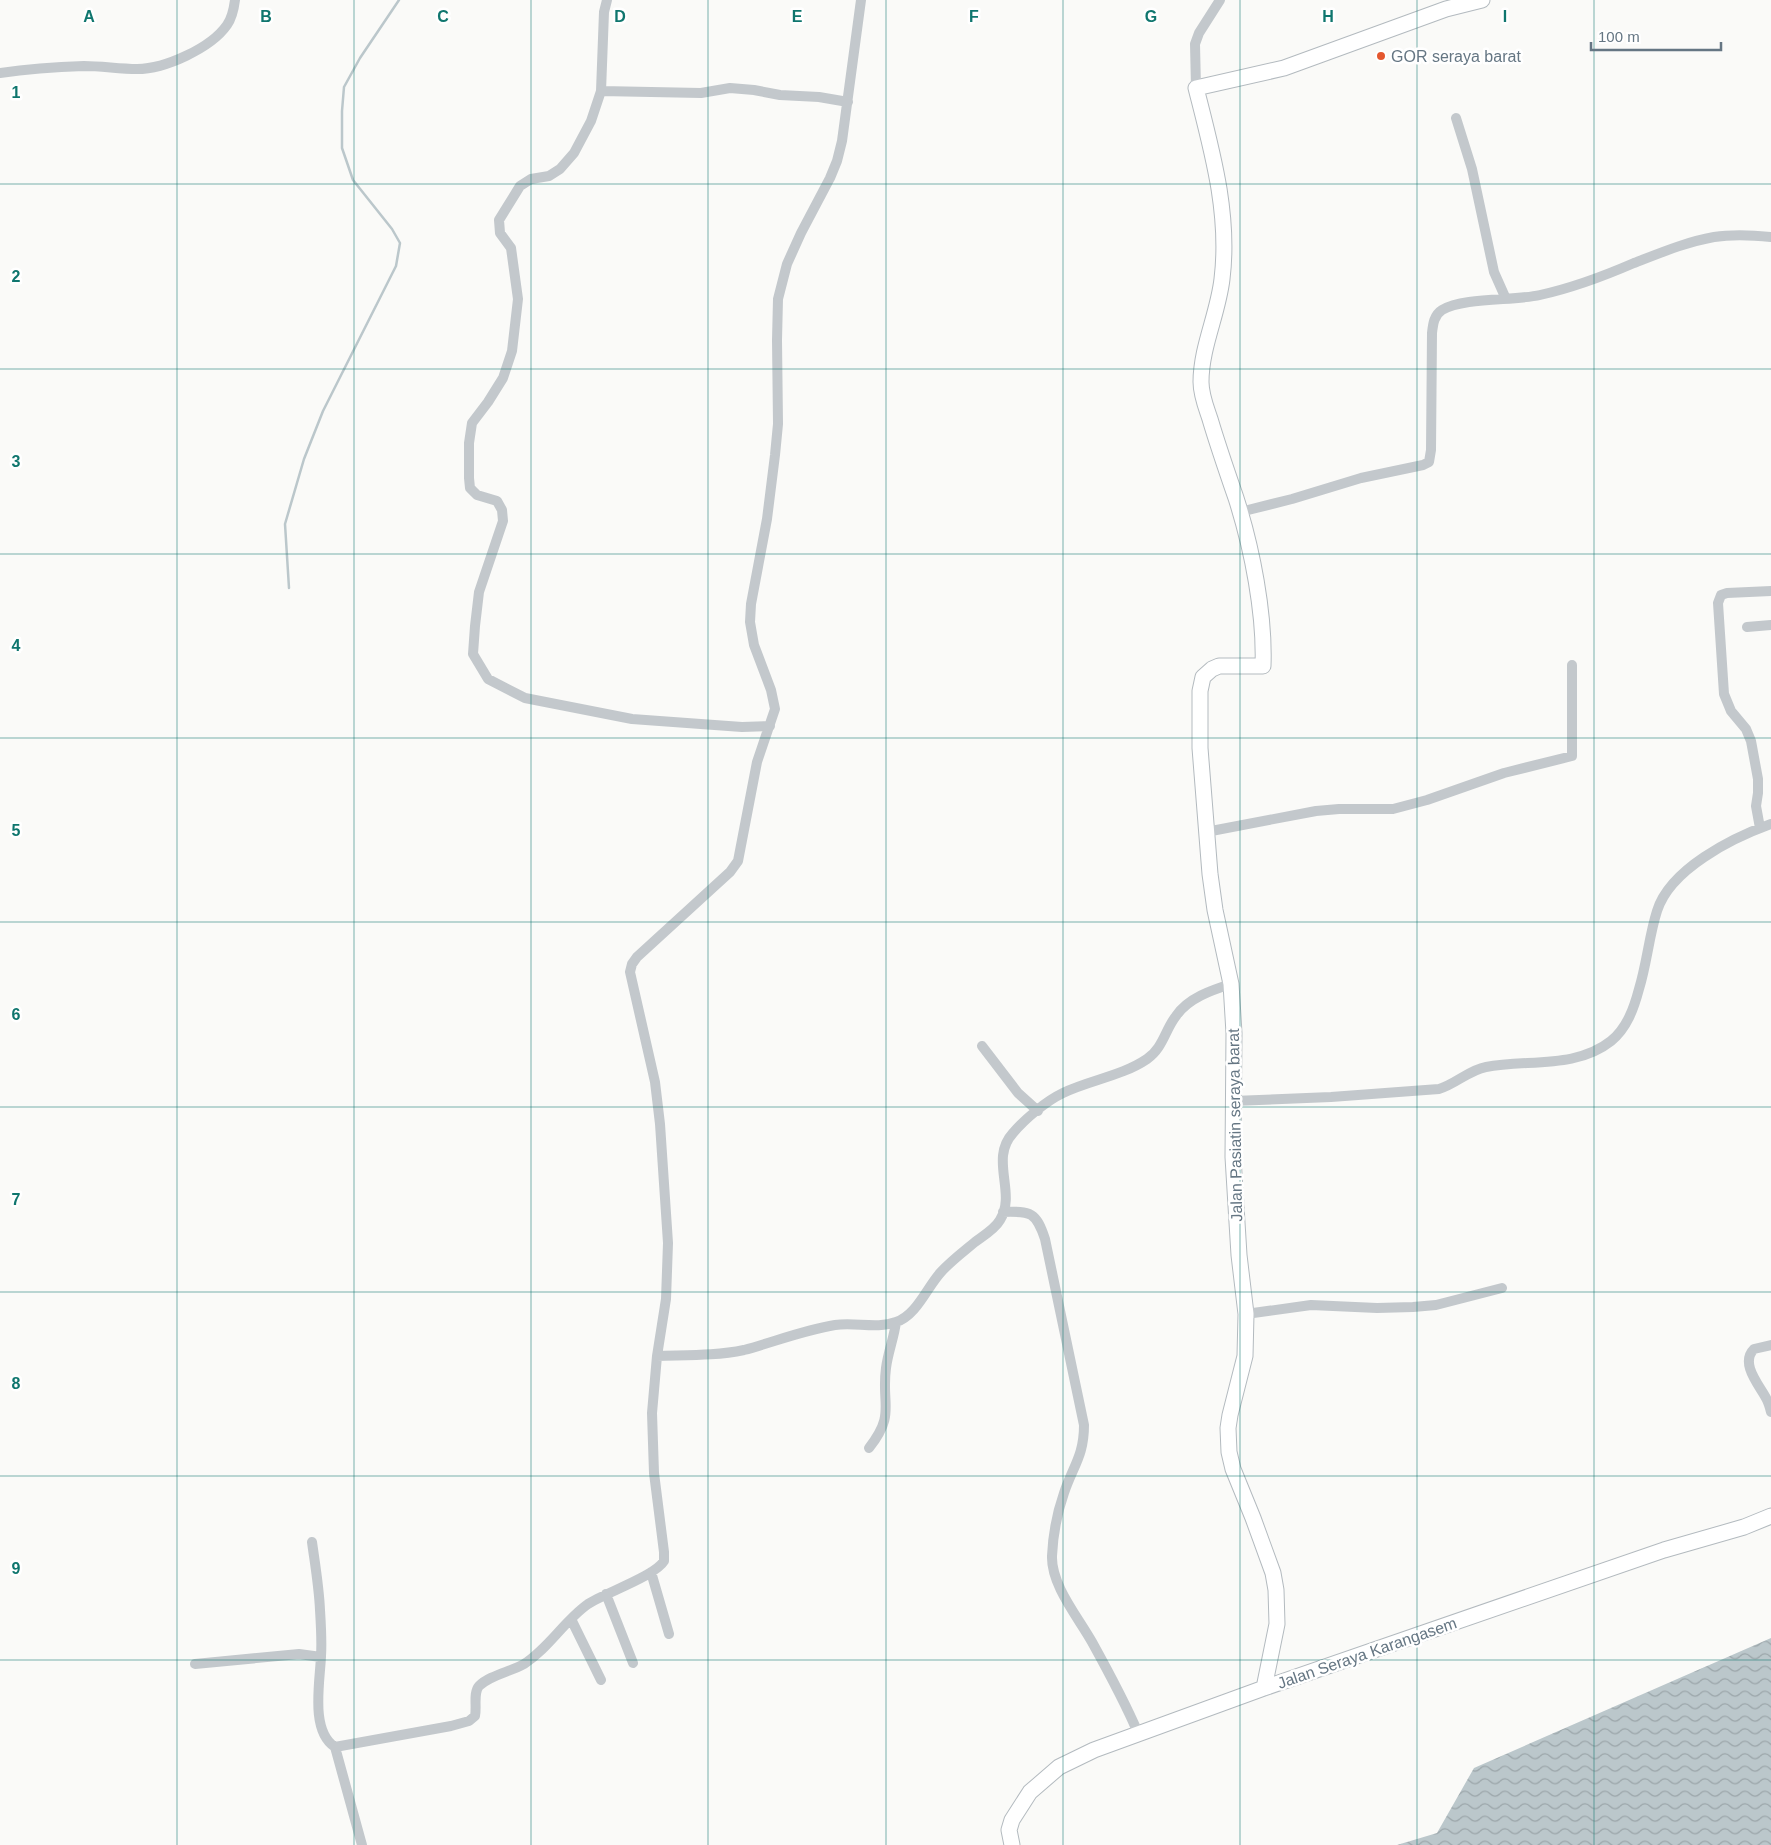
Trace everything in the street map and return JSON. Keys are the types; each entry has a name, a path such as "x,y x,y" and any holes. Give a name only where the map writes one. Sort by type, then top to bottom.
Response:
{"street":[{"path":"0,72 87,66 138,69 169,63 207,44 221,33 229,23 235,0"},
{"path":"607,0 604,12 601,91 591,121 574,153 560,169 548,176 531,179 520,186 499,220 500,233 511,248 518,299 512,351 503,378 472,423 469,443 470,488 477,495 497,501 502,510 502,521 479,592 472,654 488,679 525,698 632,719 742,727 770,726"},
{"path":"335,1747 442,1728 469,1721 475,1716 476,1694 480,1686 525,1663 538,1653 587,1605 651,1572 663,1563 665,1555 652,1448 652,1413 657,1356 666,1299 668,1262 667,1219 655,1082 632,986 630,968 637,957 730,872 738,861 757,762 775,709 774,698 754,645 750,622 750,604 767,519 778,424 778,300 787,264 837,161 848,102 861,0"},
{"path":"1220,0 1199,33 1195,44 1196,88 1218,181 1224,233 1222,281 1206,346 1201,383 1211,424 1240,512 1292,499 1361,478 1423,465 1429,462 1431,450 1432,333 1436,315 1442,310 1458,304 1540,295 1599,277 1662,251 1714,237 1735,234 1771,237"},
{"path":"1196,88 1284,68 1446,9 1482,0"},
{"path":"601,91 701,92 730,88 780,95 819,97 848,102"},
{"path":"1456,118 1472,169 1494,272 1506,299"},
{"name":"Jalan Pasiatin seraya barat","path":"1240,512 1258,596 1263,635 1263,666 1219,666 1208,672 1201,682 1200,691 1200,748 1206,832 1215,910 1231,984 1234,1034 1233,1157 1235,1200 1246,1314 1245,1356 1230,1415 1228,1441 1233,1469 1253,1518 1276,1590 1277,1624 1264,1688"},
{"path":"1760,828 1756,806 1758,779 1751,741 1746,729 1731,711 1724,694 1718,602 1721,595 1727,593 1771,591"},
{"path":"1746,627 1771,625"},
{"path":"1206,832 1316,811 1393,809 1427,800 1504,773 1572,756 1572,665"},
{"path":"1233,1101 1331,1097 1439,1089 1451,1085 1478,1069 1586,1055 1611,1041 1629,1019 1642,980 1657,909 1662,899 1686,871 1713,852 1771,824"},
{"path":"657,1356 728,1352 833,1326 876,1325 896,1322 914,1308 940,1273 1001,1219 1005,1195 1002,1153 1005,1142 1013,1132 1062,1093 1131,1068 1146,1060 1162,1043 1172,1021 1184,1007 1205,994 1231,984"},
{"path":"982,1046 1018,1094 1038,1111"},
{"path":"1003,1212 1027,1212 1036,1217 1040,1223 1047,1248 1084,1425 1082,1450 1064,1492 1055,1526 1052,1555 1053,1571 1061,1591 1127,1707 1138,1733"},
{"path":"1246,1314 1311,1306 1413,1308 1450,1302 1502,1288"},
{"path":"869,1448 885,1424 887,1400 886,1371 896,1322"},
{"path":"1771,1345 1754,1350 1750,1358 1752,1376 1768,1401 1771,1412"},
{"name":"Jalan Seraya Karangasem","path":"1012,1845 1010,1830 1012,1820 1021,1803 1042,1781 1059,1767 1077,1757 1264,1688 1664,1550 1759,1522 1771,1516"},
{"path":"312,1542 320,1608 321,1657 318,1687 321,1722 327,1741 335,1747 362,1845"},
{"path":"651,1572 669,1634"},
{"path":"606,1594 633,1663"},
{"path":"571,1619 601,1680"},
{"path":"196,1664 299,1654 321,1657"}],"water":[{"path":"1771,1638 1771,1845 1397,1845 1437,1833 1474,1768"}],"waterway":[{"path":"289,588 285,524 304,459 323,411 396,266 400,243 392,229 353,180 342,148 342,111 344,87 360,58 399,0"}],"place":[{"name":"GOR seraya barat","path":"1381,56"}]}
